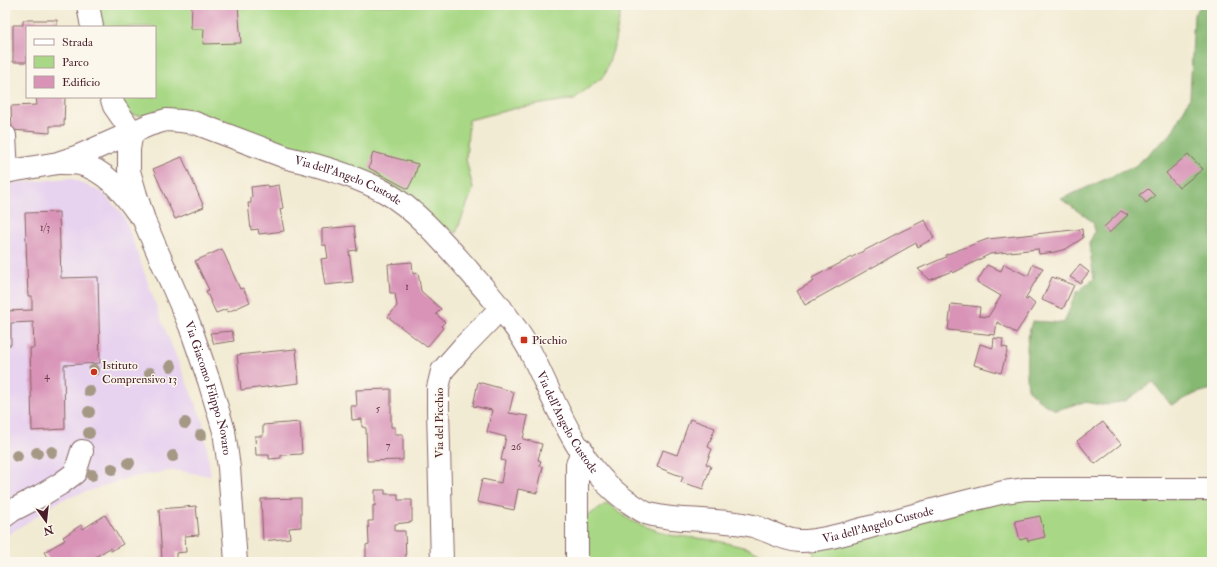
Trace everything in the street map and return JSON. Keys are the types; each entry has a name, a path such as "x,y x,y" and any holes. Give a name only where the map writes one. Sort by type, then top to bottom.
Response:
{"street":[{"path":"88,5 92,26"},
{"path":"111,98 114,106 132,132"},
{"name":"Via dell'Angelo Custode","path":"6,172 58,163 76,157 149,125 166,120 195,123 288,158 360,181 385,192 407,207 441,240 501,308 524,340 535,360 562,419 607,486 645,513 664,517 727,522 753,526 781,537 799,541 835,536 993,495 1018,490 1040,488 1212,489"},
{"name":"Via Giacomo Filippo Novaro","path":"132,132 129,149 129,171 145,223 190,326 224,431 229,468 236,562"},
{"path":"5,136 6,172"},
{"name":"Via Giacomo Filippo Novaro","path":"58,163 79,164 86,166 111,181 145,223"},
{"name":"Via del Picchio","path":"442,562 438,388 442,372 464,346 501,308"},
{"path":"577,562 577,465 582,450"},
{"path":"5,516 53,488 75,473 82,451"}],"shaded area":[{"name":"Istituto Comprensivo 13","path":"71,178 103,193 124,216 162,322 203,422 211,476 174,470 128,478 61,500 5,537 5,184"}],"green space":[{"path":"91,5 622,5 613,50 604,76 574,99 517,108 469,120 466,159 473,189 456,233 252,135 166,117 110,114 107,98 156,98 156,26 95,26"},
{"path":"1202,5 1212,5 1212,389 1197,393 1171,405 1153,382 1125,401 1102,405 1084,402 1056,410 1044,404 1028,390 1027,355 1028,338 1032,321 1064,323 1076,293 1094,279 1089,244 1095,231 1093,222 1061,199 1135,166 1171,134 1190,98 1194,14"},
{"path":"1015,497 1212,499 1212,562 813,562 814,549"},
{"path":"607,503 631,521 669,535 714,540 747,548 785,562 580,562 580,521"}],"building":[{"path":"192,5 238,5 241,43 203,44 204,29 191,29"},
{"path":"23,20 57,20 57,26 26,26 26,62 13,62 13,25 23,25"},
{"path":"36,98 65,98 64,126 50,126 50,133 12,130 11,106 37,105"},
{"path":"373,152 418,164 415,175 408,189 369,168"},
{"path":"1188,154 1203,169 1179,188 1166,173"},
{"path":"182,157 204,207 175,219 153,169"},
{"path":"267,185 268,187 279,185 283,208 280,209 284,231 259,234 258,229 251,230 248,203 251,203 251,187"},
{"path":"1148,189 1155,196 1146,203 1140,195"},
{"path":"1121,211 1128,215 1109,233 1104,227"},
{"path":"59,212 61,278 98,277 100,363 64,365 65,429 32,431 30,348 34,348 33,322 11,323 11,345 5,345 5,311 32,310 32,296 28,296 25,213"},
{"path":"925,220 934,238 918,247 916,243 805,305 797,291 814,281 812,278"},
{"path":"354,226 357,250 349,251 353,282 325,285 321,259 328,258 326,245 322,245 322,229"},
{"path":"1082,229 1083,238 1066,249 1055,252 1039,254 1038,249 990,254 953,273 952,271 930,280 918,269 946,257 945,255 988,239"},
{"path":"222,249 240,289 243,288 250,302 228,312 227,309 216,313 206,291 209,290 195,261"},
{"path":"412,262 413,274 418,273 421,291 441,309 436,314 445,322 441,326 443,328 427,347 388,317 397,306 395,293 390,293 388,264"},
{"path":"1004,264 1028,276 1033,264 1043,268 1025,299 1027,300 1028,298 1035,304 1016,333 997,322 995,335 948,330 951,304 980,307 979,316 988,317 1001,296 977,282 987,265 1001,271"},
{"path":"1080,265 1089,272 1080,283 1070,277"},
{"path":"1052,277 1074,285 1063,309 1042,300"},
{"path":"232,331 234,341 214,344 210,333"},
{"path":"994,338 1003,339 1002,347 1008,348 1001,373 974,365 980,344 993,348"},
{"path":"296,349 299,383 241,390 237,355"},
{"path":"478,382 514,392 509,413 528,416 523,439 542,444 538,460 541,461 539,466 543,467 537,493 518,489 514,510 477,502 482,479 501,483 505,461 501,460 506,437 487,432 492,410 473,406"},
{"path":"391,389 391,427 395,427 395,434 403,434 403,460 367,461 366,428 362,427 362,419 352,420 351,406 357,406 356,390"},
{"path":"690,419 715,428 708,447 712,449 706,464 711,466 703,489 681,482 683,477 657,467 663,450 677,455"},
{"path":"300,422 302,454 281,455 281,458 269,459 269,455 256,455 255,436 263,436 263,425"},
{"path":"1103,422 1121,444 1095,464 1077,441"},
{"path":"375,490 385,490 385,494 398,494 398,500 412,500 412,522 395,524 395,531 405,531 406,562 366,562 366,545 369,544 368,521 373,521"},
{"path":"301,498 301,527 289,528 290,538 263,541 261,499"},
{"path":"196,506 199,535 185,536 186,552 176,553 176,562 162,562 159,509"},
{"path":"105,515 123,544 111,551 110,548 87,562 50,562 44,552 65,540 63,537 81,525 83,529"},
{"path":"1040,516 1045,537 1028,541 1027,538 1020,540 1015,521"}],"place":[{"name":"Picchio","path":"524,340"},
{"name":"Istituto Comprensivo 13","path":"94,372"}]}
